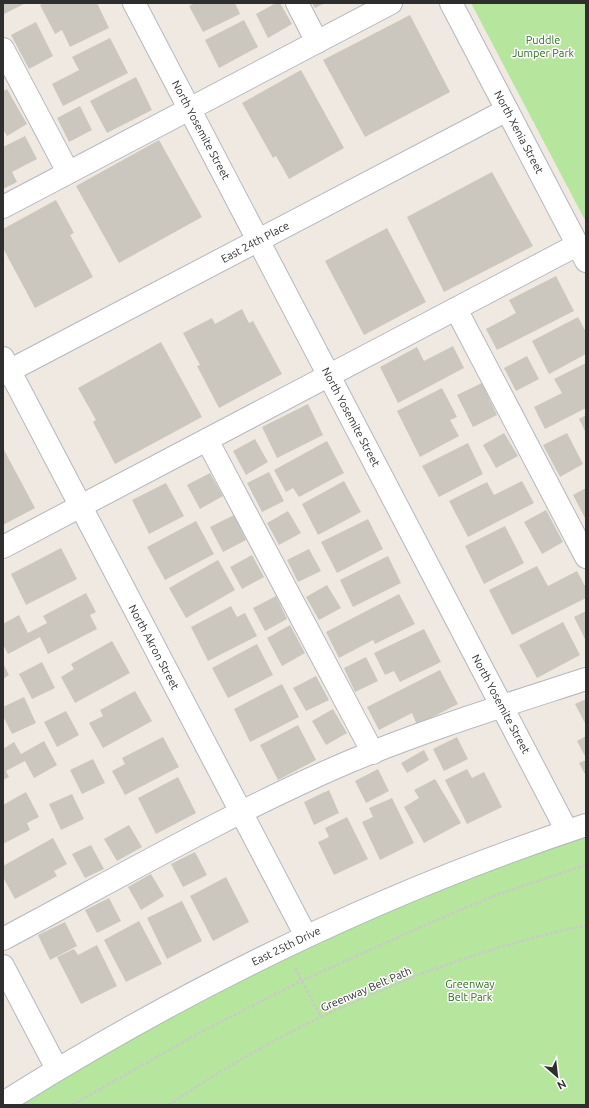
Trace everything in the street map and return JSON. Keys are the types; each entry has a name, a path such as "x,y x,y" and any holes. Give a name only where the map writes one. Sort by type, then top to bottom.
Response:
{"street":[{"name":"North Yosemite Street","path":"134,3 501,706 577,828"},
{"path":"297,3 317,42"},
{"path":"3,207 392,3"},
{"name":"North Xenia Street","path":"451,3 583,252"},
{"path":"3,49 68,172"},
{"name":"East 24th Place","path":"5,367 259,240 507,110"},
{"path":"3,547 456,309 583,252"},
{"path":"456,309 586,557"},
{"name":"North Akron Street","path":"5,367 81,506 306,936"},
{"path":"207,440 373,753"},
{"path":"3,939 240,812 373,753 501,706 586,679"},
{"name":"East 25th Drive","path":"3,1103 57,1069 184,997 306,936 398,895 482,861 577,828"},
{"path":"3,966 57,1069"}],"path":[{"path":"72,1105 199,1033 302,981 441,918 499,894 586,865"},
{"name":"Greenway Belt Path","path":"169,1105 215,1075 321,1017 391,985 464,958 530,937 586,924"},
{"path":"292,963 321,1017"}],"green space":[{"name":"Puddle Jumper Park","path":"471,3 586,3 586,222"},
{"name":"Greenway Belt Park","path":"586,825 586,1105 3,1105 184,997"}],"building":[{"path":"3,3 26,3 4,14"},
{"path":"44,3 97,3 109,28 70,47 62,30 55,34 40,5"},
{"path":"195,3 235,3 240,14 203,32 189,6"},
{"path":"276,3 280,3 292,24 268,38 256,14"},
{"path":"312,3 325,3 315,8"},
{"path":"410,15 450,92 365,137 323,60"},
{"path":"244,20 258,47 219,68 205,40"},
{"path":"36,22 53,56 29,69 11,35"},
{"path":"110,38 128,73 63,106 52,84 79,70 72,57"},
{"path":"301,70 344,148 289,179 276,156 273,158 242,103"},
{"path":"136,77 152,110 107,133 90,101"},
{"path":"7,89 27,124 7,136 3,129 3,91"},
{"path":"80,106 92,130 69,142 57,118"},
{"path":"25,136 37,159 12,172 17,182 3,189 3,147"},
{"path":"159,140 202,217 119,263 76,186"},
{"path":"492,172 533,246 444,292 407,217"},
{"path":"56,200 74,233 70,235 93,277 35,308 3,248 3,229"},
{"path":"387,228 426,302 364,335 325,261"},
{"path":"556,276 574,311 497,350 486,329 516,313 509,300"},
{"path":"242,309 249,323 253,321 282,374 219,408 197,366 200,365 183,333 212,318 215,324"},
{"path":"578,317 586,332 586,354 549,374 532,341"},
{"path":"161,342 202,417 115,464 93,422 96,420 78,388"},
{"path":"453,346 464,368 398,403 380,367 417,347 424,361"},
{"path":"527,356 539,379 516,391 504,368"},
{"path":"586,363 586,408 545,429 534,407 562,393 554,379"},
{"path":"482,383 497,415 473,427 457,395"},
{"path":"442,388 457,417 450,420 459,436 420,457 397,411"},
{"path":"308,404 323,435 277,458 262,427"},
{"path":"586,415 586,433 579,419"},
{"path":"504,433 518,456 496,468 483,445"},
{"path":"567,433 583,464 560,477 543,445"},
{"path":"255,439 268,462 246,475 233,451"},
{"path":"327,441 344,473 299,497 293,488 286,492 274,470"},
{"path":"468,443 483,474 439,497 422,466"},
{"path":"3,448 35,508 3,525"},
{"path":"269,472 284,501 262,512 247,483"},
{"path":"210,473 223,496 200,509 187,485"},
{"path":"344,481 361,512 318,535 302,504"},
{"path":"522,481 534,503 468,537 449,501 487,482 494,495"},
{"path":"166,483 184,516 149,534 132,500"},
{"path":"586,488 586,518 585,518 573,495"},
{"path":"546,510 563,542 542,554 524,522"},
{"path":"288,511 301,533 279,545 267,523"},
{"path":"234,515 246,540 223,552 210,527"},
{"path":"368,519 383,549 337,573 321,542"},
{"path":"196,521 214,554 165,580 147,547"},
{"path":"505,526 524,563 484,584 465,546"},
{"path":"61,548 77,579 26,605 11,574"},
{"path":"309,549 321,571 298,582 287,560"},
{"path":"252,555 264,577 242,589 230,567"},
{"path":"388,556 401,583 353,607 340,580"},
{"path":"218,560 235,590 186,618 169,588"},
{"path":"537,566 548,586 577,571 586,588 586,598 512,635 489,590"},
{"path":"327,585 341,608 319,620 306,597"},
{"path":"86,593 96,612 90,615 97,629 48,654 40,637 8,654 3,644 3,624 19,615 28,633 47,623 43,616"},
{"path":"399,594 415,624 375,644 373,640 339,658 326,632"},
{"path":"276,596 287,619 265,631 253,608"},
{"path":"231,606 237,617 245,613 257,636 208,661 191,627"},
{"path":"586,611 586,641 574,617"},
{"path":"563,622 580,655 537,678 519,645"},
{"path":"290,625 305,653 282,666 267,638"},
{"path":"424,629 441,662 400,682 394,671 385,675 374,653"},
{"path":"112,641 130,673 75,703 61,677 74,669 71,664"},
{"path":"257,644 273,675 228,698 212,668"},
{"path":"366,657 378,681 355,692 344,668"},
{"path":"42,662 55,688 32,699 19,674"},
{"path":"3,663 9,675 3,679"},
{"path":"440,670 458,704 417,725 412,713 379,730 367,707"},
{"path":"316,676 329,700 306,711 293,688"},
{"path":"282,684 299,717 250,742 234,709"},
{"path":"135,691 152,721 103,748 89,723 103,716 100,710"},
{"path":"24,697 36,723 12,734 3,716 3,707"},
{"path":"586,699 586,725 575,704"},
{"path":"333,709 347,733 326,745 312,721"},
{"path":"66,711 79,735 57,747 44,722"},
{"path":"298,725 316,760 278,780 260,745"},
{"path":"586,736 586,758 577,741"},
{"path":"163,737 179,767 125,795 112,771 125,764 122,758"},
{"path":"457,737 468,759 444,771 433,749"},
{"path":"44,741 57,765 34,778 25,761 6,771 9,777 3,780 3,749 14,742 21,754"},
{"path":"424,750 429,760 407,773 401,763"},
{"path":"93,759 105,783 82,794 70,770"},
{"path":"586,760 586,776 579,763"},
{"path":"378,769 389,791 366,803 355,781"},
{"path":"467,769 472,778 484,772 502,807 467,824 445,780"},
{"path":"178,777 196,813 156,834 138,798"},
{"path":"435,779 461,823 424,843 404,807 419,798 414,790"},
{"path":"329,790 339,813 314,825 304,802"},
{"path":"26,792 39,817 27,823 30,830 3,844 3,805"},
{"path":"72,794 84,819 61,830 49,804"},
{"path":"392,798 414,843 380,860 362,822 373,817 369,808"},
{"path":"347,817 368,859 334,875 318,842 329,837 325,828"},
{"path":"129,825 142,847 117,861 104,839"},
{"path":"53,838 67,864 54,871 57,876 15,899 3,877 3,866"},
{"path":"91,845 104,869 85,878 72,854"},
{"path":"195,852 207,875 183,887 171,864"},
{"path":"151,874 164,896 141,910 128,887"},
{"path":"226,877 249,922 213,941 190,896"},
{"path":"109,898 121,921 97,933 85,910"},
{"path":"182,901 202,941 167,959 147,918"},
{"path":"139,921 162,964 126,982 104,940"},
{"path":"65,922 77,946 50,960 38,935"},
{"path":"97,945 117,986 81,1004 57,957 74,949 78,955"}]}
